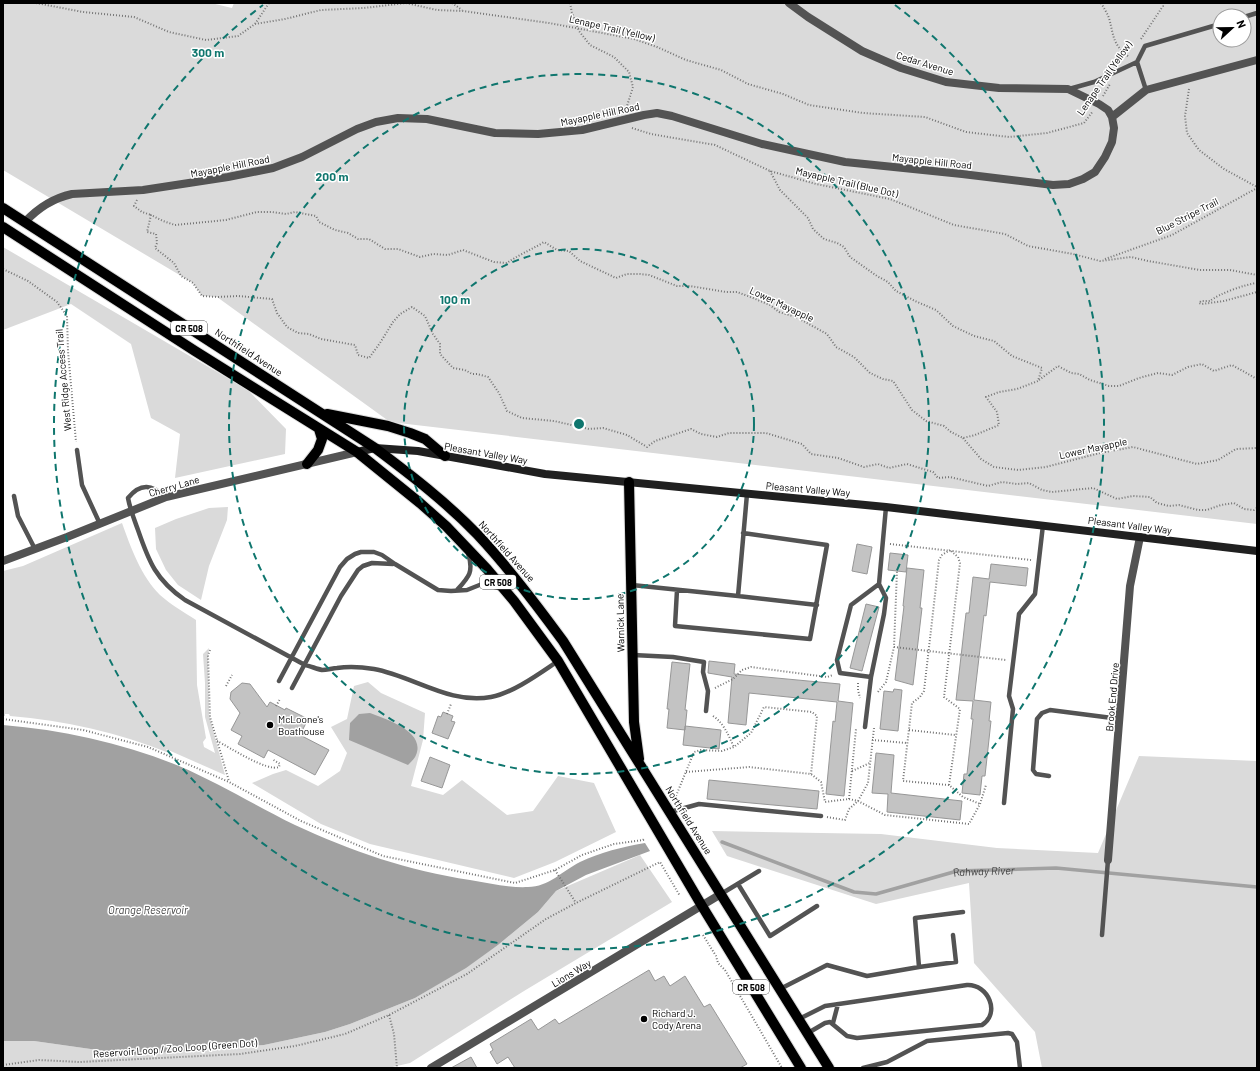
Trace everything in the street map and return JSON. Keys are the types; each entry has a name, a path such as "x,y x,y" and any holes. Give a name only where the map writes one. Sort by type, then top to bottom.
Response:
{"main road":[{"name":"Northfield Avenue","path":"3,208 375,448 431,491 476,533 527,592 563,641 829,1068"},
{"name":"CR 508","path":"3,227 357,452 446,526 487,569 504,589 558,661 702,906 800,1068"},
{"path":"321,413 388,426 410,433 425,439 445,456"},
{"path":"307,464 318,450 322,439 319,429"},
{"name":"Pleasant Valley Way","path":"357,452 375,448 418,451 545,474 886,507 1257,551"},
{"name":"Warnick Lane","path":"630,482 634,722 640,763"},
{"path":"605,741 620,732"}],"street":[{"name":"Cedar Avenue","path":"789,3 808,17 862,51 901,68 946,82 999,88 1068,89 1108,110 1112,117"},
{"path":"1112,117 1146,90 1257,60"},
{"name":"Mayapple Hill Road","path":"25,222 34,212 61,197 72,194 143,190 273,168 302,157 357,129 376,122 398,118 427,119 495,132 538,134 582,130 630,117 657,114 672,116 762,144 845,162 1053,185 1069,184 1083,179 1095,172 1105,157 1112,142 1114,128 1112,117"},
{"name":"Cherry Lane","path":"3,561 166,497 357,452"},
{"name":"Brook End Drive","path":"1108,860 1130,586 1140,537"},
{"name":"Lions Way","path":"431,1068 721,894"}],"lane":[{"path":"1068,89 1094,82 1137,62 1145,46 1212,26"},
{"path":"1137,62 1146,90"},
{"path":"77,450 82,485 100,524"},
{"path":"166,497 157,489 147,486 134,491 128,498 131,511 152,567 168,587 189,603 305,665 323,670 350,667 373,669 394,674 452,695 482,698 501,694 527,682 558,661"},
{"path":"738,596 747,494"},
{"path":"14,496 18,516 35,549"},
{"path":"865,727 871,677 886,598 879,584 886,507"},
{"path":"1004,803 1013,709 1009,696 1019,614 1035,594 1043,525"},
{"path":"446,526 468,554 470,571 468,578 457,590"},
{"path":"677,590 675,626 810,639 827,544 743,533"},
{"path":"279,681 340,568 347,559 355,554 361,552 374,552 382,555 438,590 467,590 482,584 504,589"},
{"path":"292,688 341,596 358,570 363,566 372,563 395,564"},
{"path":"871,677 840,673 837,660 851,605 879,584"},
{"path":"632,585 816,605"},
{"path":"633,655 673,657 704,662 703,672 708,692 706,711"},
{"path":"1049,776 1036,774 1033,770 1037,719 1042,713 1050,710 1120,719"},
{"path":"670,812 699,804 821,816"},
{"path":"1102,935 1108,860"},
{"path":"721,894 759,871"},
{"path":"738,884 770,936 818,906"},
{"path":"919,967 915,918 962,912"},
{"path":"780,989 827,965 867,976 956,962 953,935"},
{"path":"799,1019 825,1006 974,984 988,997 991,1010 988,1021 982,1025 857,1038 847,1036 833,1023 825,1023 808,1033"},
{"path":"833,1023 838,1004"},
{"path":"866,1068 888,1062 928,1041 1008,1033 1012,1034 1017,1042 1020,1068"}],"path":[{"name":"Lenape Trail (Yellow)","path":"36,3 83,12 134,17 169,32 206,40 238,36 255,24 285,19 321,10 364,8 406,3 437,10 463,11 549,23 634,39 686,60 721,70 748,84 783,94 809,104 863,113 925,117 966,132 1009,137 1047,134 1084,123 1121,70"},
{"path":"255,24 269,3"},
{"path":"452,3 463,11"},
{"path":"570,3 578,29 590,45 614,57 629,72 633,87 627,106 630,117"},
{"path":"1101,3 1109,17 1112,35 1120,50 1137,62"},
{"name":"Lenape Trail (Yellow)","path":"1140,41 1163,6 1162,3"},
{"name":"Lenape Trail (Yellow)","path":"1130,58 1133,53"},
{"name":"Blue Stripe Trail","path":"1191,78 1185,116 1187,133 1199,150 1224,169 1257,188"},
{"name":"Mayapple Trail (Blue Dot)","path":"630,117 632,128 651,134 715,145 770,171 816,184 890,199 954,225 1005,234 1028,246 1073,254 1100,261 1131,257 1200,270 1230,270 1257,275"},
{"path":"770,171 780,190 808,218 812,229 824,239 844,247 850,258 888,282 896,291 936,310 953,326 974,336 994,341 1012,356 1042,368 1038,381"},
{"name":"Blue Stripe Trail","path":"1100,261 1172,235 1257,188"},
{"path":"143,190 134,206 142,212 151,215 147,232 156,234 157,243 155,248 174,263 181,276 193,283 202,296 238,296 272,299 277,313 287,327 321,339 355,345 358,355 369,358 393,322 400,314 412,307 425,316 433,334 440,344 440,354 453,368 488,377 499,393 507,411 522,418 554,421 589,429 603,428 627,435 647,447 655,441 691,429 701,434 717,437 730,433 766,433 802,444 811,454 838,458 864,466 878,464 889,468 907,464 933,472 938,478 950,477 988,486 1002,482 1017,484 1029,483 1042,490 1052,492 1093,488 1117,499 1133,496 1150,497 1157,503 1169,506 1179,505 1198,510 1207,510 1221,505 1234,503 1244,509 1254,510 1257,508"},
{"name":"Lower Mayapple","path":"151,215 175,225 226,220 257,212 286,214 295,212 316,216 319,222 348,233 358,239 369,239 385,249 398,250 420,256 448,254 463,250 494,262 507,263 544,242 557,250 569,251 580,261 616,278 627,274 649,275 677,286 690,286 726,292 737,292 770,305 779,312 796,317 827,334 836,347 854,357 870,373 892,381 912,410 926,421 944,426 962,438 981,459 994,467 1018,470 1046,467 1100,453 1133,448 1197,464 1218,460 1236,449 1257,448"},
{"name":"West Ridge Access Trail","path":"3,269 28,281 57,302 67,316 68,351 77,450"},
{"path":"1257,283 1233,290 1213,298 1210,301 1201,301 1199,303 1202,304 1224,301 1257,292"},
{"path":"962,438 975,435 999,425 997,412 986,397 999,392 1017,389 1038,381 1058,366 1071,373 1079,374 1090,380 1109,386 1119,386 1139,378 1158,373 1172,376 1188,367 1202,364 1214,370 1232,365 1257,379"},
{"path":"883,543 1039,561"},
{"path":"951,550 942,555 938,560 924,691 920,697 912,703 903,781 949,785 963,797 980,804"},
{"path":"949,785 960,709 944,697 960,563 958,557 951,550"},
{"path":"894,647 1014,660"},
{"path":"210,650 208,655 210,717 229,782"},
{"path":"708,692 733,679 742,670 751,667 828,676 840,673"},
{"path":"226,686 232,675"},
{"path":"859,676 858,690 860,699"},
{"path":"276,706 280,698"},
{"path":"447,714 450,704"},
{"path":"676,796 694,752 701,750 722,751 734,747 751,733 764,707 812,712 817,716 811,774"},
{"path":"706,711 719,720 726,729 734,747"},
{"path":"3,719 83,730 148,747 229,782 301,821 383,856 515,884 555,870 589,853 614,844 643,840 645,838"},
{"path":"849,799 857,728"},
{"path":"909,730 956,735"},
{"path":"217,740 265,766 276,768 279,767 280,764 272,759"},
{"path":"872,740 907,743"},
{"path":"852,771 870,762"},
{"path":"686,772 749,767 811,774 821,782 825,802 849,799 858,800 885,815 969,824 980,804 986,785"},
{"name":"Reservoir Loop / Zoo Loop (Green Dot)","path":"3,1065 39,1060 80,1062 240,1054 295,1046 345,1034 389,1016 467,974 546,919 660,862 680,896"},
{"path":"555,870 576,903"},
{"path":"703,935 716,956 718,963 725,970 782,1068"},
{"path":"389,1016 394,1034 397,1068"}],"shaded area":[{"path":"3,3 211,3 232,8 234,3 1257,3 1257,524 390,422 217,297 202,296 193,283 3,170"},
{"path":"3,247 248,390 286,429 285,454 175,478 180,434 151,418 131,344 71,304 3,330"},
{"path":"228,507 227,520 209,566 201,600 178,585 166,570 156,549 155,528 209,508"},
{"path":"122,523 137,561 153,587 169,602 196,620 197,685 206,738 203,742 204,747 215,753 205,717 203,654 209,648 209,715 225,775 166,749 169,753 131,739 91,728 10,716 9,714 5,714 5,716 3,716 3,571 23,566"},
{"path":"368,682 381,693 425,713 423,740 411,786 443,795 462,780 507,815 533,811 558,776 594,783 616,832 555,862 514,878 370,844 321,824 252,783 286,770 318,786 340,771 347,753 331,727 347,719 354,686"},
{"path":"1139,756 1257,761 1257,1068 1042,1068 1035,1032 974,963 969,883 876,904 727,856 712,831 881,834 997,848 1098,853"},
{"path":"640,855 672,902 524,991 410,1063 388,1068 3,1068 3,1041 34,1041 133,1055 264,1045 325,1032 350,1024 415,998 466,967 498,945 538,912 556,891"}],"water":[{"path":"370,713 402,727 415,739 418,747 416,755 408,765 349,740 350,723 359,714"},
{"name":"Orange Reservoir","path":"3,725 70,734 115,744 158,758 194,773 295,825 337,843 381,859 447,876 506,886 536,886 555,878 588,858 620,848 645,843 650,851 586,875 556,891 538,912 498,945 466,968 415,998 350,1024 325,1032 264,1045 133,1055 34,1041 3,1041"}],"building":[{"path":"857,544 872,547 867,574 852,571"},
{"path":"890,553 908,555 906,572 888,570"},
{"path":"991,564 1028,568 1026,586 990,582 986,616 984,615 974,700 991,702 989,721 991,721 985,776 982,776 980,795 962,793 964,774 967,774 973,719 971,719 973,701 956,700 966,613 969,613 973,577 989,579"},
{"path":"907,568 924,570 920,608 922,608 913,685 895,680"},
{"path":"866,604 879,607 862,671 850,668"},
{"path":"709,661 735,664 734,674 840,684 838,701 853,703 844,796 826,794 833,721 835,722 837,702 749,693 746,725 728,723 732,677 708,673"},
{"path":"672,662 690,664 685,710 687,710 685,730 667,728 669,709 667,709"},
{"name":"McLoone's Boathouse","path":"242,683 250,684 267,707 270,702 308,719 300,735 329,750 315,775 268,750 264,758 238,744 242,736 231,730 240,713 230,699 231,692"},
{"path":"894,689 902,690 898,731 880,729 884,691 893,692"},
{"path":"443,712 453,716 451,721 455,722 448,739 432,733 438,716 441,717"},
{"path":"685,726 721,730 719,749 683,745"},
{"path":"876,753 894,755 891,793 962,801 960,820 887,812 888,794 872,793"},
{"path":"430,757 450,765 442,788 421,781"},
{"path":"709,780 819,791 817,809 707,799"},
{"name":"Richard J. Cody Arena","path":"649,970 655,981 664,976 670,986 685,976 704,1007 710,1004 747,1064 740,1068 515,1068 508,1057 497,1064 490,1052 493,1050 490,1044 531,1019 538,1030 555,1019 559,1024"},
{"path":"471,1057 477,1068 451,1068"}],"waterway":[{"name":"Rahway River","path":"722,842 854,892 876,894 957,871 1056,868 1257,887"}],"place":[{"name":"McLoone's Boathouse","path":"270,725"},
{"name":"Richard J. Cody Arena","path":"644,1019"}]}
